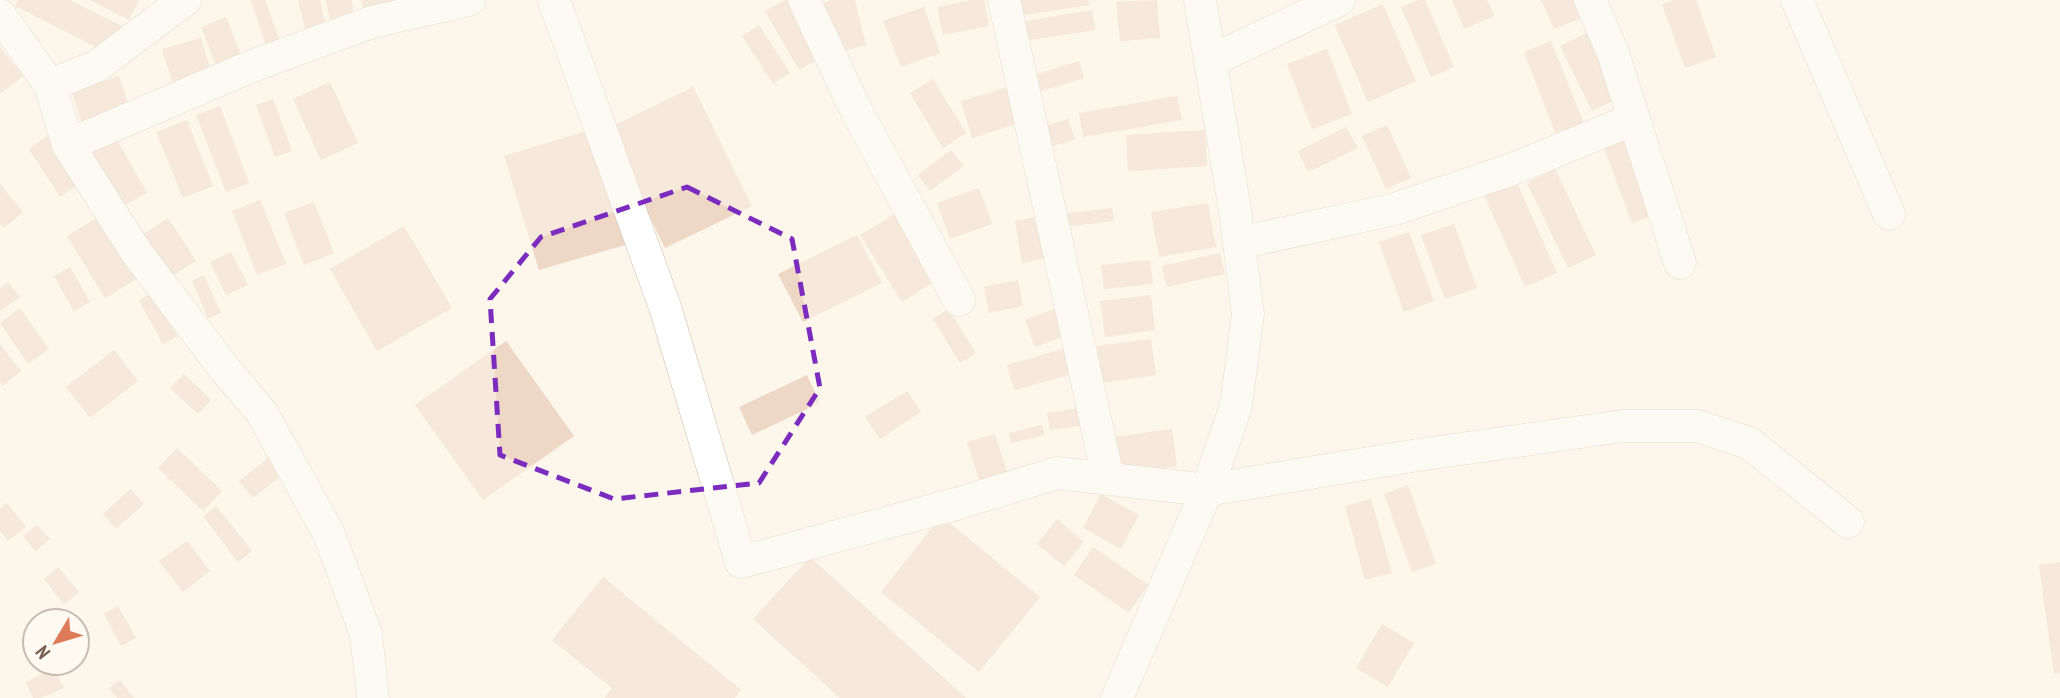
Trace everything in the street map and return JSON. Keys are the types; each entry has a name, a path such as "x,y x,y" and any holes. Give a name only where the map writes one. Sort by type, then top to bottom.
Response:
{"street":[{"path":"50,85 97,66 185,0"},
{"path":"68,145 252,66 372,22 469,0"},
{"path":"554,0 665,307 741,562 956,504 1057,473 1207,489 1623,426 1697,425 1749,443 1848,522"},
{"path":"804,0 857,112 959,300"},
{"path":"1004,0 1108,478"},
{"path":"1117,698 1207,489 1236,406 1248,314 1200,0"},
{"path":"1210,61 1339,0"},
{"path":"1590,0 1613,53 1679,264"},
{"path":"1797,0 1889,214"},
{"path":"0,15 50,85 68,145 137,253 224,368 262,413 330,534 366,634 373,698"},
{"path":"1239,243 1395,209 1510,170 1634,119"}],"highlighted area":[{"path":"687,187 792,239 820,388 759,483 614,499 500,455 490,299 541,237"}],"building":[{"path":"18,0 70,0 133,32 120,59 15,6"},
{"path":"90,0 139,0 129,20"},
{"path":"251,0 265,0 280,41 266,46"},
{"path":"298,0 320,0 326,29 306,34"},
{"path":"326,0 352,0 355,23 331,27"},
{"path":"361,0 392,0 394,8 366,16"},
{"path":"785,0 794,0 825,55 799,70 765,11"},
{"path":"855,0 866,45 836,53 823,2"},
{"path":"984,0 989,26 943,35 937,7"},
{"path":"1008,0 1089,0 1089,5 1011,17"},
{"path":"1157,0 1160,38 1120,41 1116,2"},
{"path":"1425,0 1454,67 1431,77 1401,7"},
{"path":"1452,0 1487,0 1494,16 1464,29"},
{"path":"1541,0 1574,0 1581,18 1554,29"},
{"path":"1674,0 1696,0 1716,57 1685,68 1662,4"},
{"path":"1383,4 1416,81 1368,102 1335,25"},
{"path":"924,7 940,53 901,67 883,21"},
{"path":"1092,10 1095,30 1023,41 1020,22"},
{"path":"226,17 245,65 220,75 201,27"},
{"path":"759,25 790,73 773,84 742,36"},
{"path":"1593,30 1624,95 1592,111 1560,46"},
{"path":"201,38 214,83 176,94 162,49"},
{"path":"1551,41 1584,124 1556,135 1524,52"},
{"path":"0,47 23,76 0,94"},
{"path":"1327,49 1352,114 1312,129 1287,64"},
{"path":"1079,61 1084,78 1032,94 1027,77"},
{"path":"119,76 132,116 84,131 72,91"},
{"path":"933,79 966,133 943,148 910,93"},
{"path":"330,82 358,143 321,160 293,99"},
{"path":"693,87 752,206 665,248 607,129"},
{"path":"1006,88 1017,124 972,138 961,101"},
{"path":"1177,96 1182,120 1083,137 1079,113"},
{"path":"273,99 292,151 275,157 256,105"},
{"path":"220,106 249,183 226,192 196,115"},
{"path":"1068,119 1075,139 1044,149 1038,128"},
{"path":"187,120 213,186 183,198 156,132"},
{"path":"1387,125 1411,178 1386,189 1362,136"},
{"path":"1346,127 1358,148 1308,172 1298,151"},
{"path":"590,130 625,245 539,270 504,156"},
{"path":"1205,130 1207,166 1128,171 1126,135"},
{"path":"47,136 79,184 60,197 29,149"},
{"path":"116,138 147,193 121,207 90,152"},
{"path":"1631,138 1660,213 1632,223 1604,148"},
{"path":"951,150 964,166 930,191 918,175"},
{"path":"1555,169 1596,255 1568,268 1527,183"},
{"path":"1516,181 1557,273 1525,287 1484,195"},
{"path":"0,184 23,212 4,228 0,223"},
{"path":"979,188 992,224 950,239 937,203"},
{"path":"260,200 286,264 257,275 232,211"},
{"path":"314,202 334,253 304,265 284,213"},
{"path":"1208,203 1216,247 1159,257 1151,212"},
{"path":"1112,208 1114,221 1063,227 1062,214"},
{"path":"898,212 940,278 902,302 860,235"},
{"path":"105,213 142,276 105,298 67,236"},
{"path":"1037,217 1045,258 1022,263 1015,221"},
{"path":"168,218 196,261 169,278 141,236"},
{"path":"1454,224 1477,288 1445,299 1421,235"},
{"path":"404,226 452,308 377,351 330,269"},
{"path":"1409,232 1434,301 1404,312 1379,242"},
{"path":"857,235 882,283 803,322 778,274"},
{"path":"231,252 248,285 226,295 210,262"},
{"path":"1220,253 1225,274 1167,287 1162,266"},
{"path":"1150,260 1153,284 1104,289 1101,265"},
{"path":"70,267 90,302 74,311 54,276"},
{"path":"204,275 221,313 208,318 192,281"},
{"path":"1018,280 1023,306 989,313 984,287"},
{"path":"8,282 20,297 0,311 0,288"},
{"path":"154,292 178,336 163,344 139,300"},
{"path":"1151,295 1155,330 1105,337 1100,301"},
{"path":"1060,307 1070,334 1035,347 1025,320"},
{"path":"20,308 49,349 28,364 0,323"},
{"path":"948,309 976,353 960,363 933,319"},
{"path":"1151,339 1156,375 1102,383 1097,346"},
{"path":"506,341 574,436 483,500 415,405"},
{"path":"0,344 21,371 3,386 0,382"},
{"path":"1069,347 1077,373 1014,390 1007,365"},
{"path":"114,350 138,381 90,418 66,387"},
{"path":"184,374 211,400 198,414 170,388"},
{"path":"807,375 820,403 752,435 739,407"},
{"path":"907,391 921,412 880,439 865,417"},
{"path":"1086,407 1088,425 1050,430 1047,413"},
{"path":"1042,425 1045,435 1011,443 1009,433"},
{"path":"1172,429 1177,466 1121,475 1115,437"},
{"path":"995,434 1009,478 981,486 967,442"},
{"path":"177,448 222,491 203,511 158,468"},
{"path":"272,455 286,472 253,498 239,481"},
{"path":"1408,485 1436,564 1412,572 1384,494"},
{"path":"130,489 144,504 116,529 103,514"},
{"path":"1101,494 1139,515 1121,549 1083,528"},
{"path":"1371,499 1392,573 1365,580 1345,506"},
{"path":"7,503 26,527 8,541 0,531 0,509"},
{"path":"216,506 252,551 238,562 203,516"},
{"path":"941,516 1040,597 979,672 881,592"},
{"path":"1057,519 1084,542 1064,566 1037,544"},
{"path":"37,525 50,539 35,551 23,536"},
{"path":"187,541 210,571 183,592 159,561"},
{"path":"1093,547 1148,585 1129,613 1074,575"},
{"path":"810,557 966,698 840,698 753,619"},
{"path":"2060,562 2060,673 2054,674 2039,565"},
{"path":"58,567 79,592 64,604 44,579"},
{"path":"603,577 741,690 735,698 605,698 612,688 552,640"},
{"path":"118,606 136,638 121,646 104,614"},
{"path":"1382,624 1414,643 1388,687 1356,668"},
{"path":"36,677 58,677 64,688 41,698 33,698 26,682"},
{"path":"120,680 134,698 117,698 109,688"}]}
